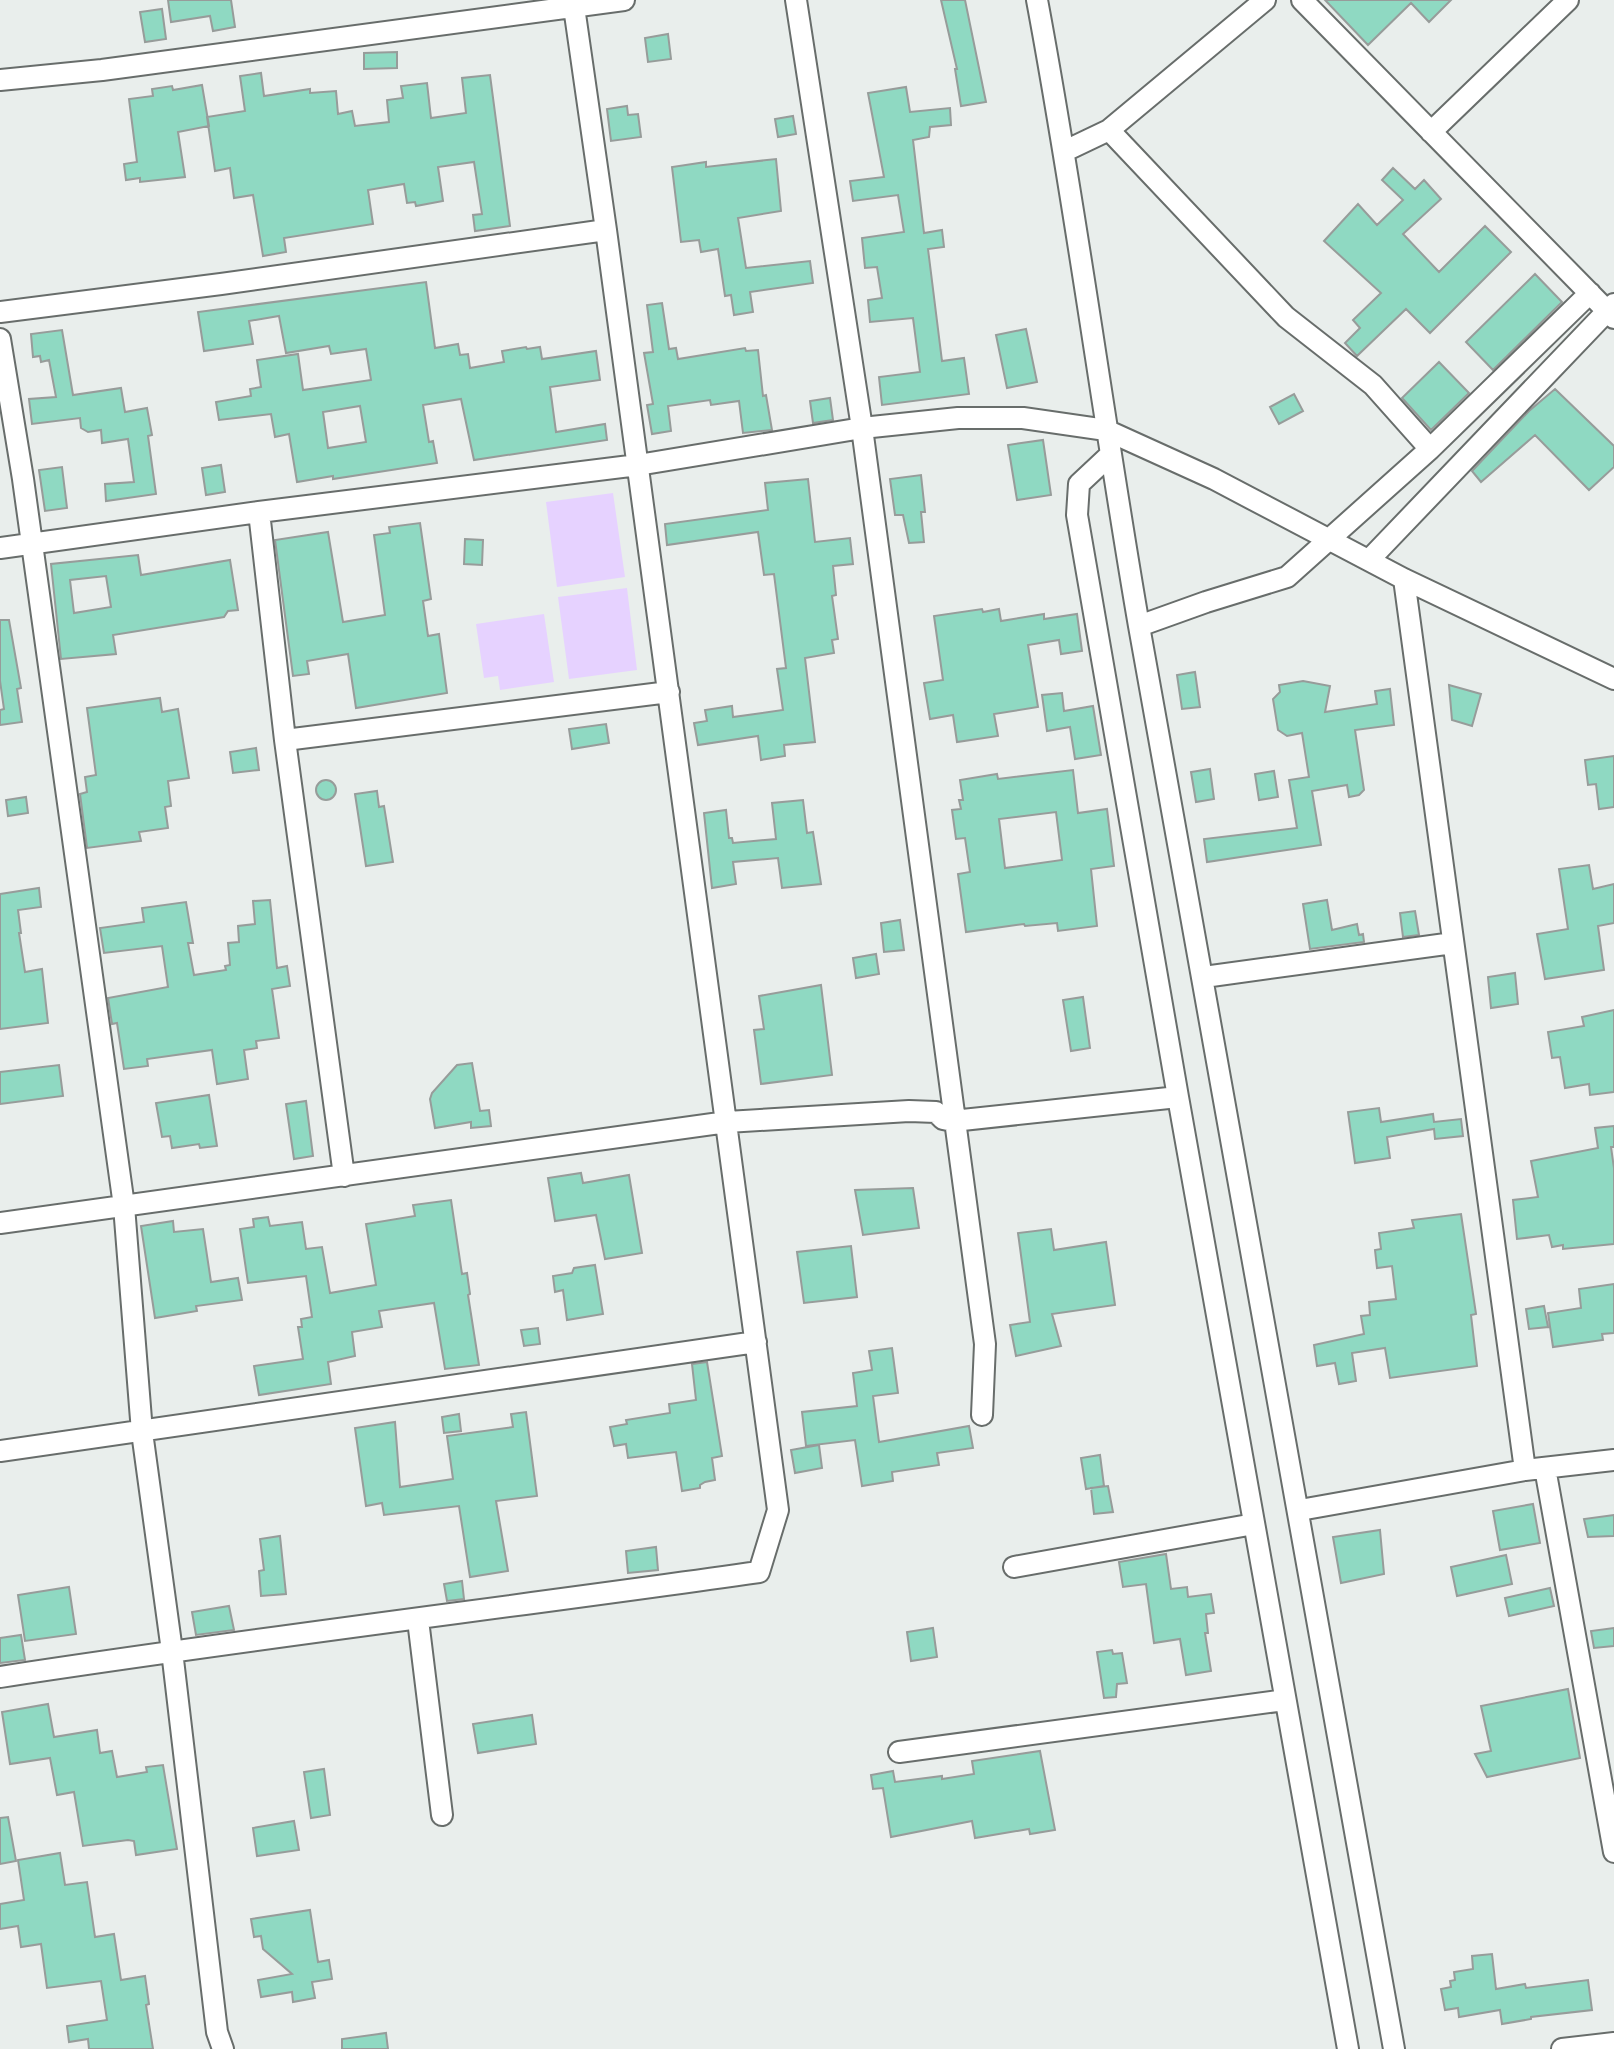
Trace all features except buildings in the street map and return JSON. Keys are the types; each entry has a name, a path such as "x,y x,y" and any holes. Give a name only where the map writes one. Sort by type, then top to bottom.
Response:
{"street":[{"path":"0,80 102,70 573,4 624,0"},
{"path":"796,0 862,428 985,1344 982,1415"},
{"path":"1037,0 1065,151 1106,430 1139,626 1300,1510 1394,2049"},
{"path":"1065,151 1109,130 1265,0"},
{"path":"1302,0 1590,293 1612,311 1369,560"},
{"path":"1431,132 1568,0"},
{"path":"0,1677 759,1572 778,1510 573,4"},
{"path":"1109,130 1286,317 1373,385 1430,449"},
{"path":"0,312 606,230"},
{"path":"1139,626 1287,577 1430,449 1590,293"},
{"path":"0,339 124,1206 142,1432 172,1651 217,2032 223,2049"},
{"path":"0,548 638,465 862,428 958,418 1023,418 1106,430 1214,479 1404,579 1614,679"},
{"path":"1110,455 1079,484 1077,515 1348,2049"},
{"path":"259,512 285,740 344,1176"},
{"path":"1404,579 1453,943 1535,1469 1614,1852"},
{"path":"285,740 669,692"},
{"path":"1204,977 1453,943"},
{"path":"0,1223 727,1122 909,1111 936,1112 943,1119 953,1121 1178,1097"},
{"path":"0,1451 756,1342"},
{"path":"1300,1510 1535,1469 1614,1460"},
{"path":"1014,1567 1254,1524"},
{"path":"418,1620 442,1815"},
{"path":"899,1752 1285,1700"},
{"path":"1562,2049 1614,2043"}],"shaded area":[{"path":"613,493 625,577 557,587 546,502"},
{"path":"627,588 637,670 569,679 558,597"},
{"path":"544,614 554,682 500,690 498,676 484,678 476,624"}]}
